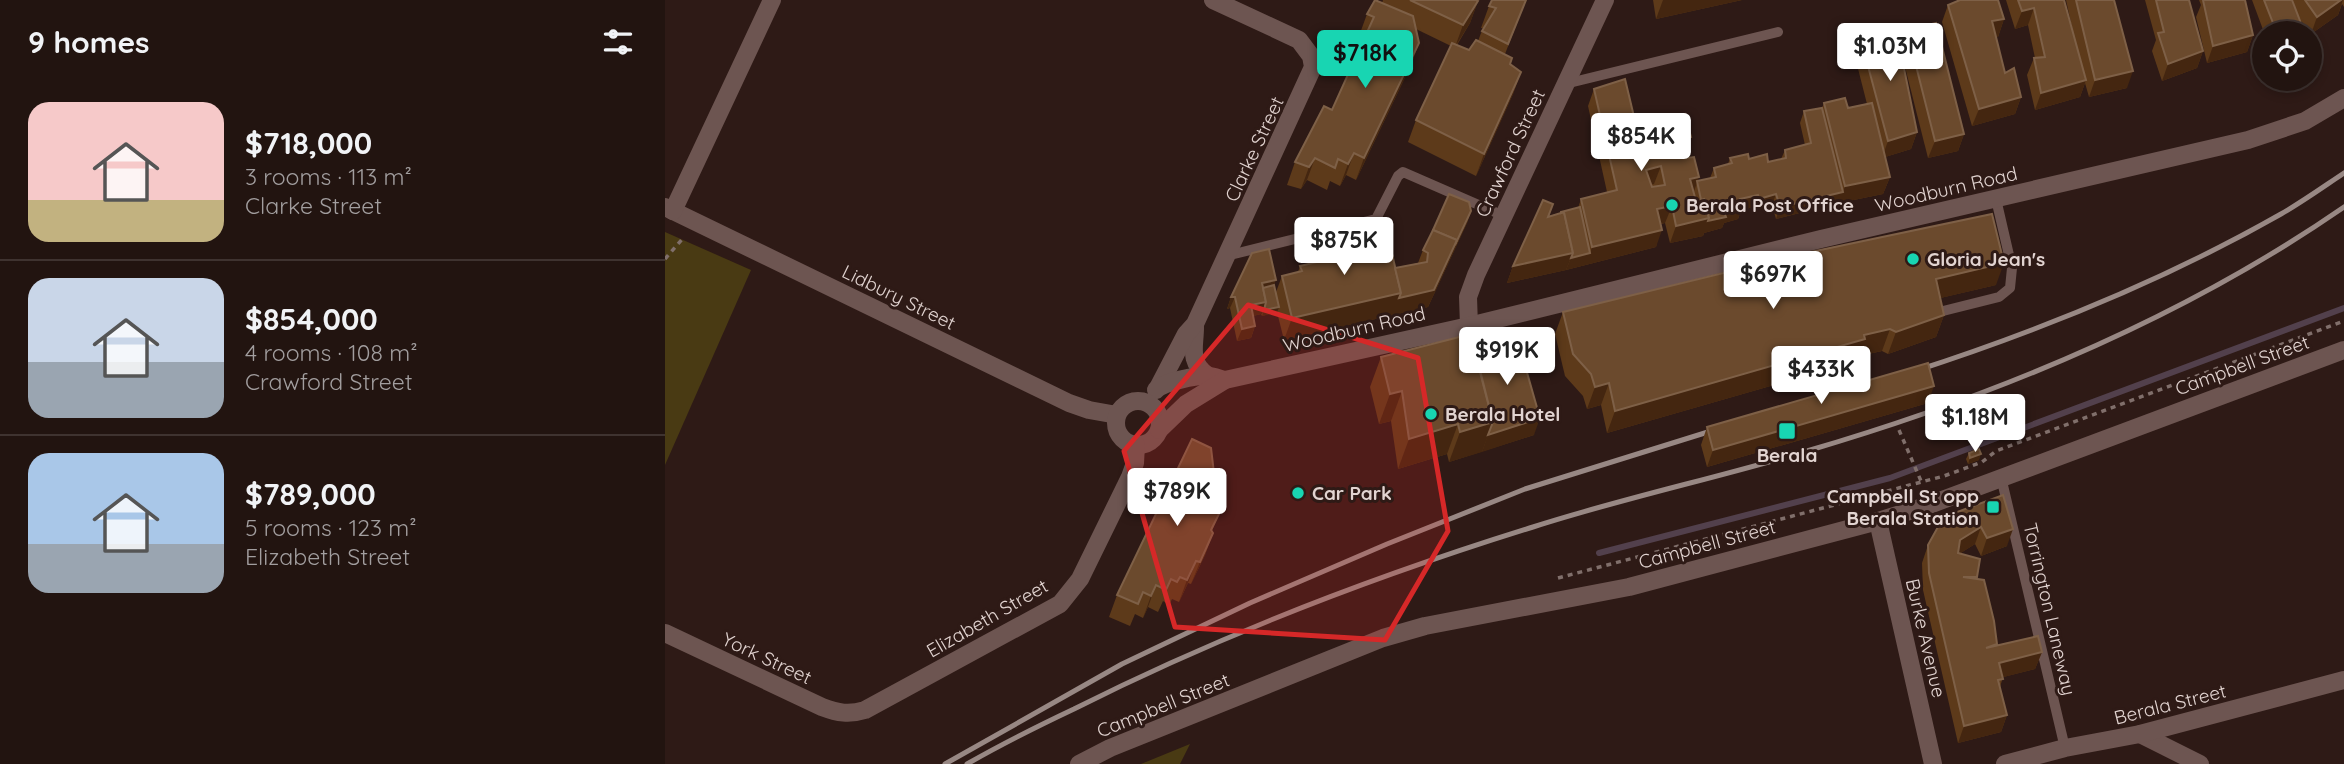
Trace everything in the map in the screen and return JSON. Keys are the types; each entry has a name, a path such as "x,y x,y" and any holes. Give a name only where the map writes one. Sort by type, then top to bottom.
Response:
{"street":[{"path":"669,209 772,0"},
{"name":"Clarke Street","path":"1159,386 1186,334 1195,324 1313,67 1311,56 1299,40 1213,0"},
{"name":"Crawford Street","path":"1469,326 1468,297 1605,0"},
{"name":"Woodburn Road","path":"1159,430 1186,404 1225,380 1469,326 1821,239 2269,134 2305,121 2344,99"},
{"name":"Lidbury Street","path":"669,209 1069,403 1117,415"},
{"name":"Clarke Street","path":"1195,324 1192,349 1194,362 1207,375"},
{"name":"Campbell Street","path":"1079,764 1122,743 1404,631 1594,596 1878,521 2344,350"},
{"name":"Woodburn Road","path":"1159,386 1207,375 1225,380"},
{"path":"1147,402 1159,386"},
{"path":"1147,402 1158,414 1159,430 1153,440 1142,445 1130,444 1120,436 1115,425 1117,415 1128,403 1147,402"},
{"name":"Elizabeth Street","path":"853,714 1060,604 1080,579 1125,488 1135,463 1136,445"},
{"name":"Burke Avenue","path":"1878,521 1933,764"},
{"name":"York Street","path":"665,633 822,707 853,714"},
{"name":"Berala Street","path":"2005,764 2065,748 2140,734 2344,680"},
{"path":"2140,734 2200,764"}],"lane":[{"path":"1565,85 1778,32"},
{"path":"1226,256 1376,219 1398,176 1403,172 1504,216"},
{"path":"1931,314 1999,297 2010,288 2013,268 1996,199"},
{"name":"Torrington Laneway","path":"2001,478 2065,748"}],"path":[{"path":"665,259 697,222"},
{"path":"1558,578 1921,481 1982,462 1996,451 2344,321"},
{"path":"1899,430 1921,481"}],"highlighted area":[{"path":"1248,305 1418,358 1448,531 1385,640 1175,627 1124,451"}],"shaded area":[{"path":"665,232 751,270 665,465"},
{"path":"1190,744 1180,764 1141,764"}],"building":[{"path":"1375,0 1413,16 1419,43 1364,158 1354,153 1348,164 1338,159 1335,168 1315,158 1309,167 1295,162 1324,106 1332,110 1374,17 1367,14"},
{"path":"1410,0 1476,0 1478,1 1463,25"},
{"path":"1492,0 1526,0 1508,44 1482,31 1496,8 1489,6"},
{"path":"1960,0 1998,0 2004,19 1992,21 2005,73 2014,68 2021,97 1979,109 1948,5"},
{"path":"2018,0 2064,0 2086,80 2041,93 2034,58 2045,57 2034,8 2022,11"},
{"path":"2076,0 2114,0 2133,71 2095,80"},
{"path":"2156,0 2189,0 2203,51 2168,64 2158,33 2164,32"},
{"path":"2203,0 2245,0 2252,35 2213,46"},
{"path":"2264,0 2292,0 2300,21 2272,21"},
{"path":"2305,0 2341,0 2317,17"},
{"path":"1936,23 1964,134 1935,141 1907,30"},
{"path":"1891,29 1892,35 1897,34 1917,132 1888,141 1860,36"},
{"path":"1476,40 1512,58 1510,64 1521,72 1484,154 1416,120 1452,43 1469,50"},
{"path":"1625,79 1641,146 1648,144 1643,124 1685,114 1691,137 1682,139 1687,158 1694,157 1699,177 1690,179 1696,201 1704,199 1709,218 1676,226 1672,206 1657,209 1662,230 1592,247 1581,199 1617,190 1594,89","holes":["1661,166 1665,185 1652,187 1646,170"]},
{"path":"1845,98 1848,108 1872,103 1890,177 1845,186 1824,103"},
{"path":"1822,108 1843,192 1780,207 1776,194 1759,199 1758,195 1740,199 1742,207 1724,212 1726,217 1708,221 1697,181 1716,177 1714,168 1732,163 1730,158 1748,154 1749,159 1767,154 1768,162 1786,158 1785,150 1811,143 1804,111"},
{"path":"1449,194 1469,202 1471,211 1455,245 1457,240 1433,230"},
{"path":"1543,200 1553,204 1548,217 1564,212 1573,253 1513,266"},
{"path":"1580,207 1590,253 1571,258 1573,253 1564,212 1561,212"},
{"path":"1992,214 2004,263 1936,279 1944,315 1896,332 1890,329 1864,335 1865,339 1615,411 1609,383 1595,387 1591,374 1573,354 1563,312 1806,253"},
{"path":"1375,224 1381,243 1381,237 1388,236 1401,293 1292,318 1282,276 1302,271 1300,266 1317,262 1315,251 1326,248 1328,255 1355,249 1351,234 1363,231 1366,242 1369,241 1366,226"},
{"path":"1433,230 1457,240 1434,290 1399,298 1401,293 1395,268 1427,262 1428,253 1423,250"},
{"path":"1269,249 1276,280 1262,283 1266,302 1251,305 1255,326 1242,329 1235,297 1231,297 1252,253"},
{"path":"1274,285 1279,307 1264,310 1266,302 1263,288"},
{"path":"1475,333 1479,352 1475,353 1493,422 1460,432 1458,424 1409,439 1402,391 1390,394 1381,357"},
{"path":"1518,341 1540,418 1488,435 1493,422 1477,358 1479,350"},
{"path":"1928,363 1934,386 1713,450 1707,427"},
{"path":"1192,439 1211,448 1216,490 1211,502 1215,504 1212,510 1219,514 1211,530 1213,533 1200,562 1196,561 1187,580 1180,577 1177,582 1171,579 1166,590 1156,585 1151,596 1143,592 1138,604 1117,595"},
{"path":"1979,449 1981,454 1970,458 1969,453"},
{"path":"2003,495 2013,529 1987,538 1981,527 1960,540 1958,553 1980,559 1977,577 1963,577 1984,580 1997,644 1986,648 2038,636 2042,652 1999,663 2003,679 1998,680 2007,715 1964,726 1929,573 1928,545 1939,525 1949,515"}],"waterway":[{"path":"1599,553 1890,478 2344,308"}],"railway":[{"path":"1912,372 2007,339 2147,282 2281,214 2344,173"},
{"path":"967,764 1047,722 1186,656 1357,587 1567,517 1773,461 1877,429 2017,379 2152,319 2218,285 2344,207"},
{"path":"945,764 1122,664 1250,603 1525,489 1724,427"}],"place":[{"name":"Berala Post Office","path":"1672,205"},
{"name":"Gloria Jean's","path":"1913,259"},
{"name":"Berala Hotel","path":"1431,414"},
{"name":"Berala","path":"1787,431"},
{"name":"Car Park","path":"1298,493"},
{"name":"Campbell St opp Berala Station","path":"1993,507"}]}
